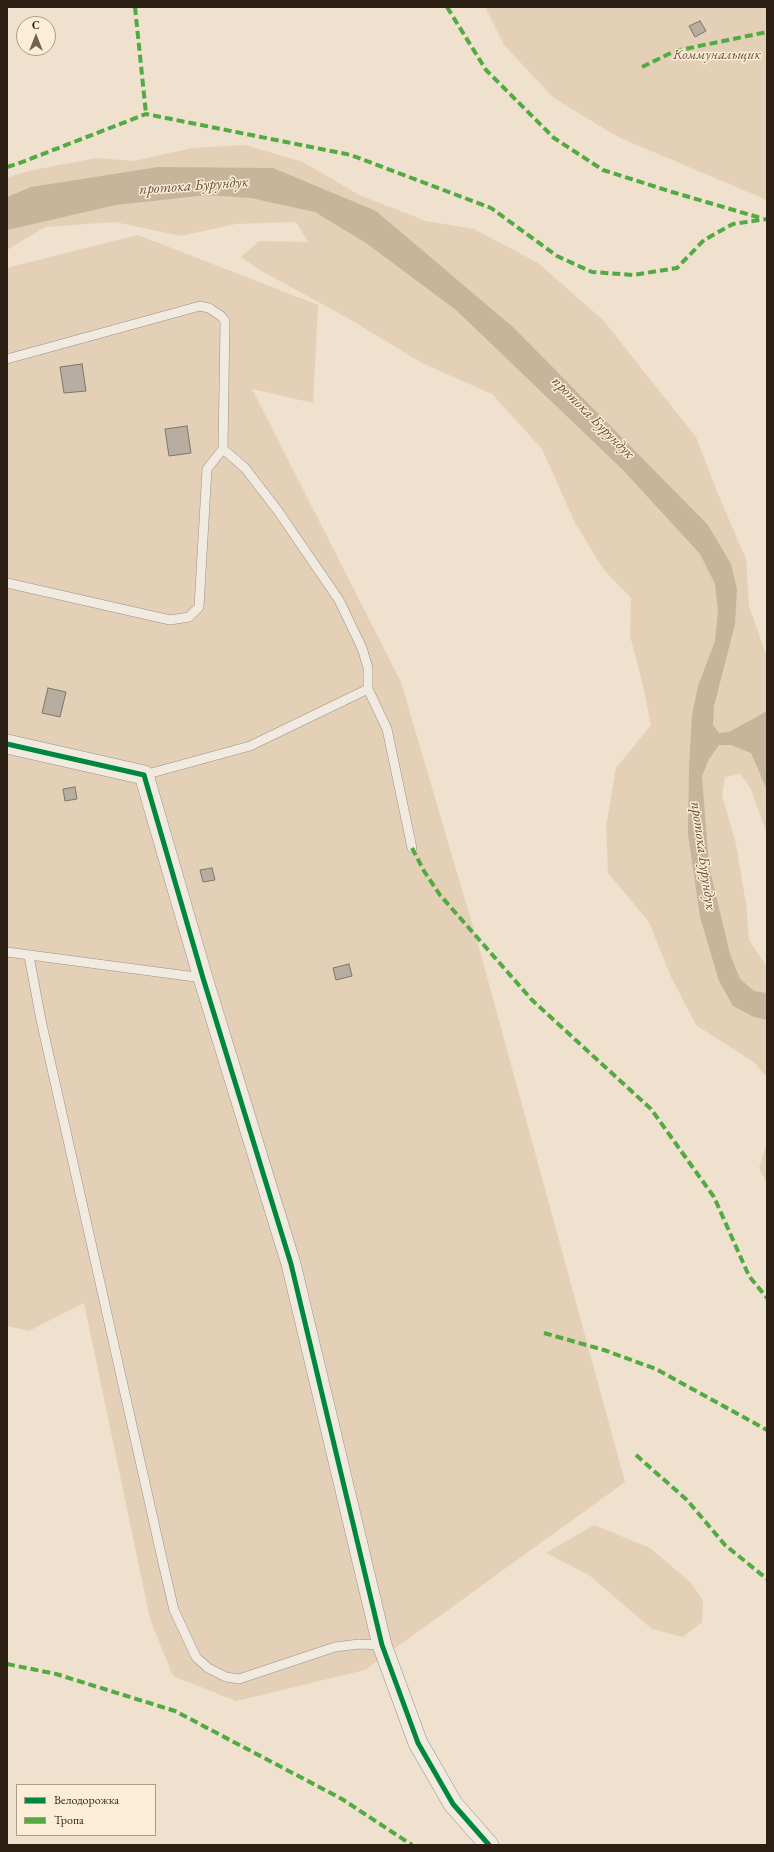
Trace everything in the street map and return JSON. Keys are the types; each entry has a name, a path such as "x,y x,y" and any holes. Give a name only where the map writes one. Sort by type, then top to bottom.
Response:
{"street":[{"path":"7,744 144,775 203,978 291,1264 382,1645 418,1742 453,1804 489,1845"}],"lane":[{"path":"7,359 200,306 217,312 225,321 223,449 207,469 199,607 189,617 170,620 7,583"},
{"path":"223,449 245,468 278,511 339,600 366,658 368,689 387,729 412,848"},
{"path":"144,775 250,746 368,689"},
{"path":"7,952 203,978"},
{"path":"29,956 41,1020 174,1610 196,1657 208,1668 226,1677 239,1679 335,1647 359,1644 382,1645"}],"green space":[{"name":"Коммунальщик","path":"485,7 767,7 767,200 618,137 554,98 504,45"},
{"path":"245,145 303,162 359,195 426,221 474,229 538,263 603,320 696,437 718,494 746,559 749,606 767,657 767,834 750,787 740,774 725,777 722,795 736,844 746,904 749,940 767,967 767,1078 755,1063 696,1025 671,977 649,922 608,873 606,827 616,768 651,725 642,681 630,636 631,598 604,570 575,523 542,449 492,394 422,363 351,320 260,270 241,257 259,241 308,242 296,222 236,224 181,236 115,222 45,227 7,250 7,178 28,171 97,158 133,161 193,148"},
{"path":"138,235 318,305 313,403 252,389 401,682 480,951 625,1482 365,1670 236,1701 173,1676 150,1619 84,1303 29,1331 7,1326 7,268"},
{"path":"767,1145 767,1184 759,1168"},
{"path":"594,1525 650,1548 691,1583 703,1600 702,1622 683,1637 652,1629 589,1575 546,1553"}],"water":[{"name":"протока Бурундук","path":"158,167 273,168 376,211 514,328 708,525 731,564 737,589 735,624 714,706 713,725 719,733 729,732 767,711 767,790 751,753 731,745 719,745 709,759 702,776 709,866 730,954 740,979 754,991 767,993 767,1020 754,1017 733,1006 719,981 700,917 688,834 689,767 692,715 698,686 715,641 718,611 715,584 700,554 623,470 456,310 366,243 315,212 251,198 207,195 116,205 7,230 7,197 31,187"}],"building":[{"path":"700,21 706,31 695,37 689,26"},
{"path":"82,364 86,391 64,393 60,367"},
{"path":"187,426 191,453 169,456 165,429"},
{"path":"48,688 66,692 60,717 42,713"},
{"path":"75,787 77,799 65,801 63,789"},
{"path":"212,868 215,880 203,882 200,870"},
{"path":"349,964 352,976 336,980 333,968"}],"marked path":[{"path":"135,7 146,114"},
{"path":"447,7 486,70 554,138 603,170 761,218"},
{"path":"642,67 675,51 767,32"},
{"path":"7,167 146,114 351,155 491,208 557,256 592,272 633,275 677,268 704,240 733,224 767,219"},
{"path":"412,848 424,871 440,895 532,1000 651,1109 714,1197 749,1276 767,1298"},
{"path":"544,1333 604,1350 656,1369 767,1430"},
{"path":"636,1455 687,1500 725,1545 767,1579"},
{"path":"7,1664 56,1674 175,1711 342,1799 412,1845"}],"cycle path":[{"path":"7,744 144,775 203,978 291,1264 382,1645 418,1743 453,1804 489,1845"}]}
